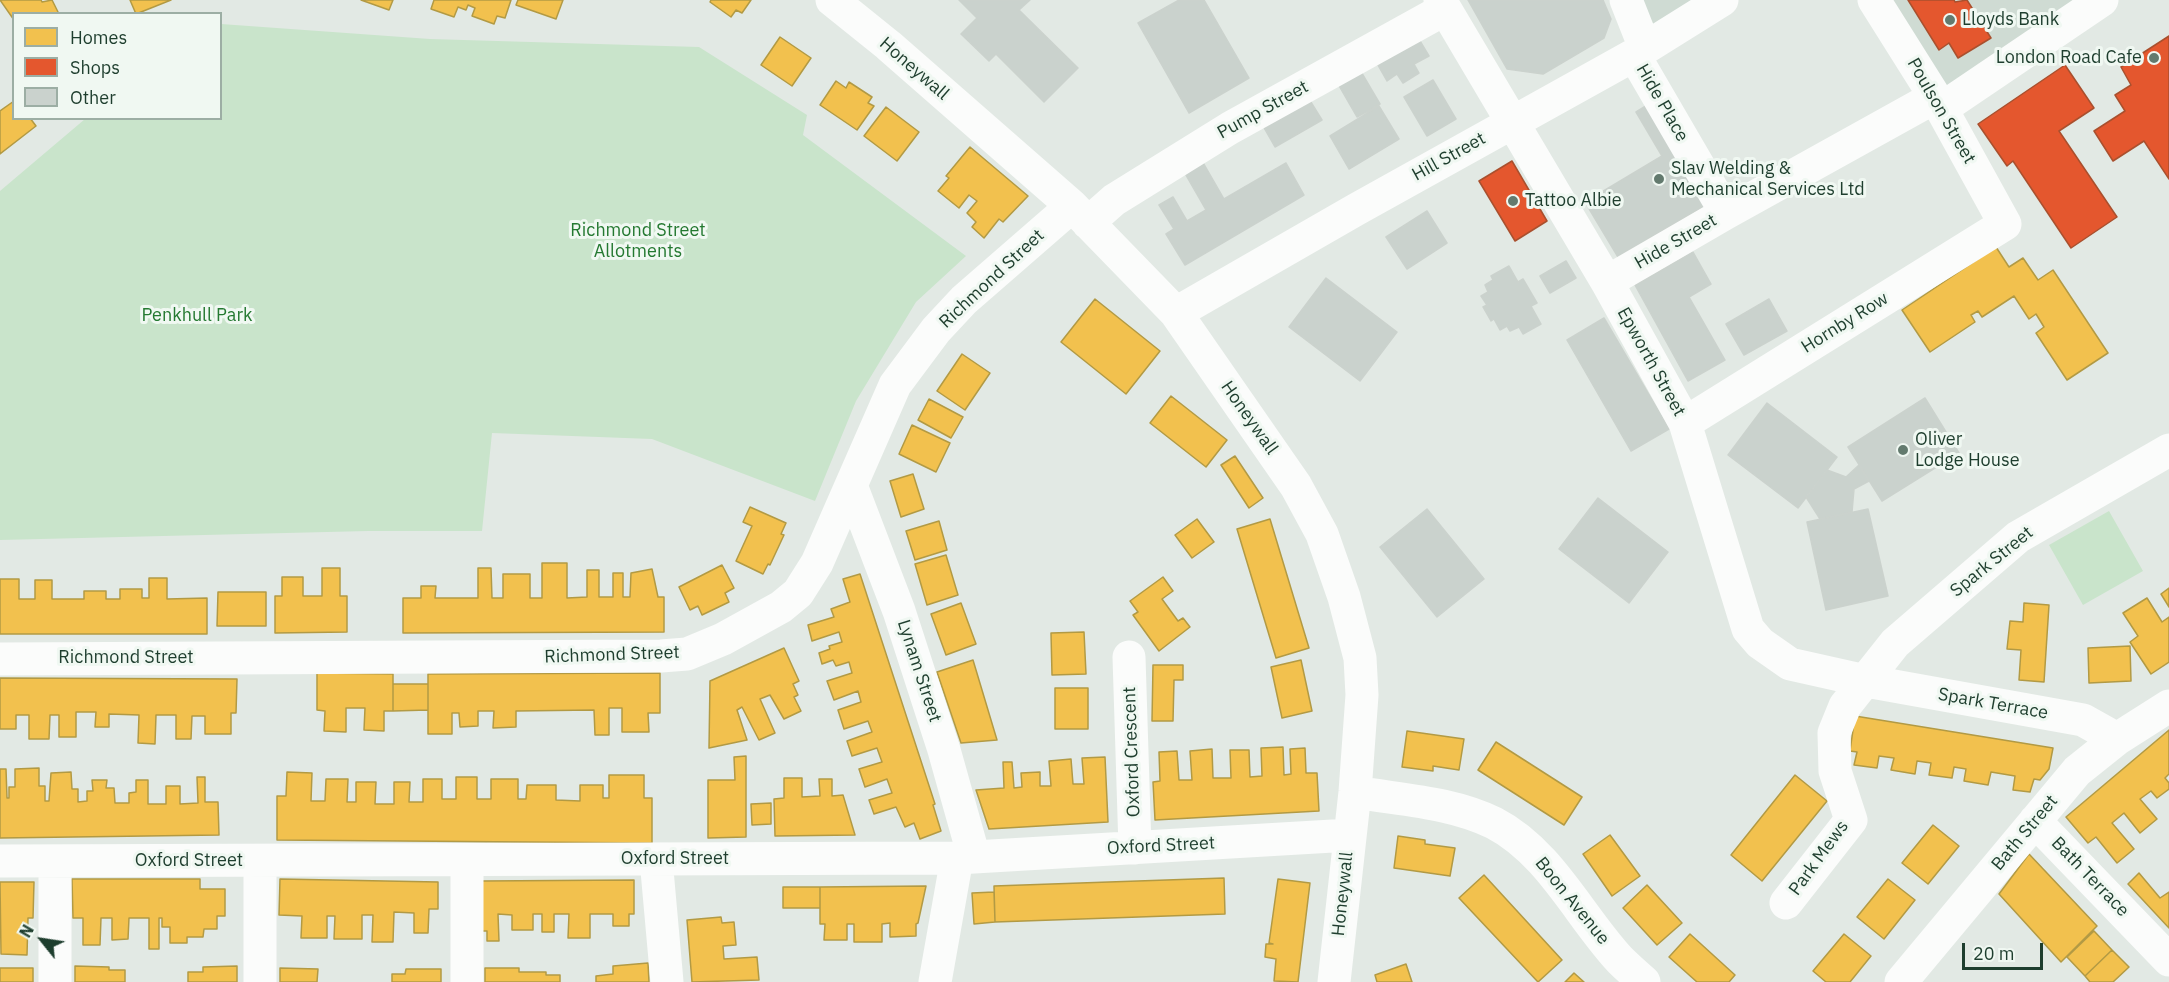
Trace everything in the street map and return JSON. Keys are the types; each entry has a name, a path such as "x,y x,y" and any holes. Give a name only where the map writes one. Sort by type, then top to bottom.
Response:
{"street":[{"name":"Honeywall","path":"832,0 888,45 1080,214 1176,314 1296,486 1322,534 1344,597 1360,658 1362,695 1355,792 1334,982"},
{"name":"Hide Place","path":"1626,0 1640,52 1726,213"},
{"name":"Hill Street","path":"1176,314 1357,209 1640,52 1722,0"},
{"name":"Poulson Street","path":"1874,0 1938,103 2005,224"},
{"name":"Hide Street","path":"1607,282 1726,213 1938,103 2102,0"},
{"name":"Pump Street","path":"1080,214 1114,200 1230,128 1443,4"},
{"name":"Epworth Street","path":"1443,4 1607,282 1685,423 1748,629 1760,643 1790,664 1866,681"},
{"name":"Richmond Street","path":"0,659 687,654 723,639 781,607 798,593 817,563 852,488 895,385 936,330 964,300 1080,214"},
{"name":"Hornby Row","path":"1685,423 2005,224"},
{"name":"Spark Street","path":"1866,681 1895,643 2018,537 2169,450"},
{"name":"Lynam Street","path":"852,488 899,611 944,750 966,858"},
{"name":"Oxford Crescent","path":"1129,657 1136,848"},
{"name":"Spark Terrace","path":"1866,681 2083,720 2116,739"},
{"name":"Park Mews","path":"1786,903 1851,820 1835,771 1834,733 1845,706 1866,681"},
{"name":"Bath Street","path":"1901,982 2077,771 2116,739 2169,706"},
{"name":"Boon Avenue","path":"1355,792 1449,808 1494,823 1522,843 1544,864 1620,960 1644,982"},
{"name":"Bath Terrace","path":"2035,821 2169,960"},
{"name":"Oxford Street","path":"0,861 966,858 1350,836"},
{"path":"935,982 966,858"},
{"path":"656,859 667,982"},
{"path":"467,860 467,982"},
{"path":"55,861 55,982"},
{"path":"260,861 260,982"}],"shaded area":[{"path":"1635,0 1718,0 1651,40"},
{"path":"1870,0 2084,0 1935,95"}],"green space":[{"path":"222,24 430,39 699,47 807,115 803,135 966,256 916,302 856,401 815,501 652,439 492,433 482,531 368,531 0,540 0,191 84,120 222,120"},
{"path":"2109,511 2143,571 2083,605 2049,545"}],"building: Homes":[{"path":"0,0 41,0 42,2 52,0 58,12 12,12 12,17"},
{"path":"130,0 171,0 141,12 135,12"},
{"path":"361,0 393,0 389,10"},
{"path":"434,0 511,0 505,18 497,16 494,24 472,16 475,8 468,5 466,10 458,7 454,17 431,9"},
{"path":"518,0 563,0 556,19 516,5"},
{"path":"711,0 751,0 742,13 736,10 731,17 710,2"},
{"path":"780,37 811,58 792,86 761,65"},
{"path":"836,81 846,88 849,82 872,97 868,103 874,106 857,130 820,105"},
{"path":"12,102 12,120 32,120 36,126 0,154 0,111"},
{"path":"886,107 919,132 897,161 864,136"},
{"path":"970,147 1028,196 1003,222 999,219 984,238 972,227 976,222 967,213 977,201 969,195 959,208 938,191 949,178 946,176"},
{"path":"1996,247 2009,267 2023,258 2038,280 2053,270 2108,353 2067,380 2036,333 2044,327 2036,314 2029,319 2014,296 1982,317 1978,311 1971,315 1975,322 1930,352 1902,310"},
{"path":"1095,299 1160,351 1126,394 1061,342"},
{"path":"962,354 990,373 965,410 937,391"},
{"path":"1171,396 1227,440 1206,467 1150,423"},
{"path":"929,399 963,417 951,438 918,420"},
{"path":"912,425 950,443 936,472 899,454"},
{"path":"1235,456 1263,498 1249,508 1221,465"},
{"path":"913,474 924,509 901,517 890,481"},
{"path":"750,507 786,523 781,534 784,535 770,565 768,564 763,574 736,561 752,526 743,522"},
{"path":"1197,519 1214,542 1192,558 1175,535"},
{"path":"1270,519 1309,648 1276,658 1237,529"},
{"path":"939,521 947,550 915,560 906,531"},
{"path":"946,555 958,595 927,605 915,564"},
{"path":"542,563 567,563 567,598 587,597 587,570 599,570 599,597 613,597 613,573 623,573 623,597 630,597 631,573 652,569 658,597 664,597 664,632 403,633 403,598 421,598 421,586 436,586 435,598 478,598 478,568 491,568 492,598 503,598 503,574 530,574 530,598 542,598"},
{"path":"722,565 734,588 725,593 729,602 702,615 698,606 690,610 679,587"},
{"path":"322,568 340,568 340,596 347,596 347,632 275,633 275,596 282,596 282,577 303,577 303,596 322,596"},
{"path":"860,574 935,804 933,805 941,831 920,839 914,823 905,827 896,807 874,814 869,800 892,793 887,779 865,787 859,769 882,762 877,748 852,756 847,741 872,732 868,721 844,729 838,710 861,702 858,691 834,700 827,681 852,673 849,662 836,666 833,660 822,664 819,653 830,649 829,646 842,642 839,632 812,641 808,625 834,617 831,609 850,602 843,579"},
{"path":"1163,577 1173,591 1162,599 1178,621 1183,618 1190,627 1159,651 1133,615 1138,612 1130,601"},
{"path":"149,578 167,578 167,599 207,598 207,634 0,634 0,579 19,579 19,599 35,599 35,580 52,580 52,599 84,599 84,591 106,591 106,599 120,599 120,589 142,589 142,598 149,598"},
{"path":"2169,588 2169,607 2161,594"},
{"path":"218,592 266,592 266,626 217,626"},
{"path":"2147,598 2162,622 2169,617 2169,662 2151,674 2130,642 2138,636 2123,613"},
{"path":"961,603 976,644 946,655 931,614"},
{"path":"2024,603 2049,605 2044,682 2019,680 2021,650 2007,649 2010,621 2023,622"},
{"path":"1084,632 1086,674 1052,675 1051,633"},
{"path":"2130,646 2131,681 2089,683 2088,648"},
{"path":"784,648 799,681 793,684 798,695 794,697 801,711 784,719 770,695 760,699 775,733 759,740 742,707 737,710 747,740 709,748 710,681"},
{"path":"973,660 997,740 961,743 937,672"},
{"path":"1301,660 1312,711 1282,718 1271,667"},
{"path":"1153,665 1183,665 1183,680 1174,680 1173,721 1152,721"},
{"path":"317,673 393,674 393,711 384,711 384,731 364,730 365,708 346,708 346,732 324,731 325,711 317,710"},
{"path":"660,673 660,713 648,713 649,732 622,732 622,708 609,708 609,735 595,735 594,710 516,711 516,727 493,728 494,711 478,711 478,726 460,727 459,713 452,713 452,734 428,734 428,674"},
{"path":"0,678 237,679 236,713 231,713 231,734 205,734 205,716 192,716 191,739 176,739 176,715 156,715 155,744 138,743 139,715 109,714 109,727 95,727 96,712 76,712 76,737 59,737 59,715 50,715 49,739 29,739 29,715 16,715 16,729 0,729"},
{"path":"393,684 428,684 428,710 393,711"},
{"path":"1055,688 1088,688 1088,729 1055,729"},
{"path":"1855,716 2053,748 2049,769 2040,780 2034,779 2030,792 2013,790 2015,776 1991,772 1988,785 1964,781 1966,769 1954,767 1952,778 1929,775 1931,763 1917,761 1915,774 1891,770 1894,758 1879,756 1877,768 1854,765 1857,752 1850,751"},
{"path":"2169,730 2169,774 2165,778 2169,783 2169,789 2157,798 2151,791 2140,799 2157,819 2140,833 2124,813 2112,823 2134,849 2117,863 2096,837 2088,843 2066,817"},
{"path":"1407,731 1464,739 1459,770 1433,766 1433,771 1402,767"},
{"path":"1496,742 1582,797 1564,825 1478,770"},
{"path":"1283,747 1284,775 1291,774 1290,749 1305,748 1306,773 1317,773 1319,811 1155,820 1153,782 1160,781 1159,752 1177,751 1179,780 1192,780 1190,751 1212,749 1213,778 1231,778 1230,750 1249,750 1250,777 1262,776 1261,748"},
{"path":"746,756 746,837 708,838 708,780 735,780 734,757"},
{"path":"1105,757 1108,822 989,829 976,790 1004,788 1003,762 1012,762 1014,788 1022,787 1021,773 1040,772 1040,786 1051,786 1049,761 1071,759 1073,784 1084,784 1082,758"},
{"path":"39,768 39,786 45,786 45,801 49,801 51,773 71,772 72,789 78,789 78,802 87,801 87,791 93,791 92,780 107,780 106,788 114,788 115,803 129,803 129,793 136,792 136,780 148,780 148,804 166,804 166,786 180,786 180,804 198,803 197,777 205,777 205,802 218,802 219,835 0,838 0,769 6,769 7,798 9,798 9,787 15,787 15,769"},
{"path":"287,772 312,773 311,801 325,801 326,779 348,779 347,802 356,802 356,782 376,782 375,804 394,804 394,782 410,782 409,802 423,802 423,779 442,779 442,799 456,799 456,777 477,777 477,799 491,799 491,779 518,779 518,799 526,799 527,785 556,785 556,800 580,801 580,785 603,785 603,798 609,798 609,775 644,775 644,798 652,798 652,843 277,840 277,796 286,796"},
{"path":"1795,775 1827,801 1762,881 1731,855"},
{"path":"784,778 802,778 802,797 820,796 819,779 832,779 832,796 843,795 855,835 775,836 774,799 784,798"},
{"path":"771,803 771,824 752,825 751,804"},
{"path":"1933,825 1959,846 1928,884 1902,863"},
{"path":"1610,835 1640,876 1612,896 1583,854"},
{"path":"1398,836 1425,840 1425,844 1455,848 1450,876 1394,868"},
{"path":"2029,854 2097,926 2061,962 1999,894"},
{"path":"2139,873 2160,898 2169,892 2169,928 2128,884"},
{"path":"1484,875 1562,960 1538,982 1459,898"},
{"path":"1224,878 1225,914 995,922 994,886"},
{"path":"72,879 200,879 200,889 225,889 225,916 217,916 217,929 204,929 203,937 187,937 187,943 170,943 170,927 162,927 162,918 159,918 159,949 149,949 149,918 129,918 128,939 112,940 112,918 101,918 100,945 83,945 83,918 73,918"},
{"path":"280,879 438,882 438,909 429,909 428,933 414,933 414,913 394,912 393,942 372,942 373,915 362,915 362,939 334,939 335,916 327,916 327,938 301,938 302,916 279,915"},
{"path":"1278,879 1310,883 1298,982 1274,981 1276,959 1265,957 1266,944 1273,944 1269,943"},
{"path":"1888,879 1915,900 1884,939 1857,917"},
{"path":"634,880 634,914 629,914 629,926 613,926 613,914 590,914 590,938 568,938 569,914 554,914 554,932 542,932 542,914 533,914 533,930 512,930 512,915 498,914 499,941 487,941 487,931 481,931 481,881"},
{"path":"0,882 34,882 33,918 28,918 27,955 1,954"},
{"path":"1647,885 1682,923 1657,945 1623,908"},
{"path":"926,886 916,924 916,936 890,937 890,923 882,924 882,942 854,942 854,924 847,924 847,940 824,940 825,924 820,924 820,887"},
{"path":"783,887 820,887 820,908 783,908"},
{"path":"994,892 995,922 974,924 972,893"},
{"path":"721,917 722,923 734,922 736,945 723,946 724,959 757,957 759,980 692,982 687,920"},
{"path":"2094,931 2112,950 2085,976 2067,957"},
{"path":"1690,934 1735,975 1729,982 1697,982 1669,957"},
{"path":"1844,934 1871,956 1850,982 1826,982 1813,971"},
{"path":"2112,950 2129,967 2113,982 2090,982 2085,976"},
{"path":"648,963 649,982 596,982 596,976 613,974 613,966"},
{"path":"1406,964 1412,982 1377,982 1375,975"},
{"path":"75,966 125,970 125,982 75,982"},
{"path":"237,966 237,982 188,982 188,972 203,972 203,967"},
{"path":"0,968 33,968 33,982 0,982"},
{"path":"280,968 318,969 317,982 280,982"},
{"path":"485,968 519,968 519,972 546,972 546,975 560,975 560,982 485,982"},
{"path":"406,969 441,969 441,982 392,982 392,974 405,974"},
{"path":"1574,973 1584,982 1565,982"}],"building: Shops":[{"name":"Lloyds Bank","path":"1908,0 1954,0 1955,2 1967,0 1991,38 1958,58 1949,43 1939,50"},
{"path":"2169,36 2169,179 2144,141 2113,161 2094,131 2125,111 2115,95 2131,85 2121,67"},
{"path":"2065,65 2094,108 2059,131 2117,217 2071,248 2013,161 2007,166 1978,124"},
{"name":"Tattoo Albie","path":"1512,161 1547,221 1515,241 1479,181"}],"building: Other":[{"path":"959,0 1030,0 1019,10 1078,68 1044,102 996,54 989,61 961,34 977,18"},
{"path":"1179,0 1204,0 1249,78 1189,113 1138,23"},
{"path":"1468,0 1603,0 1611,19 1604,38 1543,74 1507,69"},
{"path":"1417,36 1429,56 1414,64 1419,73 1403,83 1397,74 1387,81 1375,60"},
{"path":"1360,70 1380,104 1357,117 1338,84"},
{"path":"1433,80 1456,119 1427,136 1404,97"},
{"path":"1309,99 1322,120 1275,147 1263,126"},
{"name":"Slav Welding & Mechanical Services Ltd","path":"1649,104 1709,203 1618,257 1585,202 1662,156 1636,112"},
{"path":"1379,106 1399,139 1349,169 1330,136"},
{"path":"1201,159 1224,199 1286,163 1304,195 1185,265 1166,234 1174,229 1159,205 1173,197 1187,221 1206,210 1183,170"},
{"path":"1427,211 1447,243 1407,269 1386,237"},
{"path":"1693,252 1711,284 1689,297 1725,360 1688,381 1635,285"},
{"path":"1566,261 1576,278 1550,293 1540,276"},
{"path":"1509,266 1518,282 1523,279 1537,303 1531,306 1541,324 1523,334 1519,327 1510,331 1507,326 1500,330 1494,319 1491,321 1483,307 1487,305 1481,296 1488,292 1485,285 1493,280 1491,276"},
{"path":"1326,278 1397,332 1360,381 1289,327"},
{"path":"1769,299 1787,331 1744,355 1726,324"},
{"path":"1604,318 1669,429 1631,451 1567,340"},
{"name":"Oliver Lodge House","path":"1925,398 1959,453 1882,501 1848,447"},
{"path":"1767,403 1837,457 1798,508 1728,455"},
{"name":"Oliver Lodge House","path":"1859,465 1869,481 1854,489 1852,512 1820,519 1806,497 1827,470 1846,477"},
{"path":"1598,498 1668,552 1629,603 1559,549"},
{"path":"1427,509 1484,579 1437,617 1380,547"},
{"path":"1868,509 1888,596 1826,610 1807,522"}],"place":[{"name":"Lloyds Bank","path":"1950,20"},
{"name":"London Road Cafe","path":"2154,58"},
{"name":"Slav Welding & Mechanical Services Ltd","path":"1659,179"},
{"name":"Tattoo Albie","path":"1513,201"},
{"name":"Oliver Lodge House","path":"1903,450"}],"park label":[{"name":"Richmond Street Allotments","path":"638,241"},
{"name":"Penkhull Park","path":"197,316"}]}
